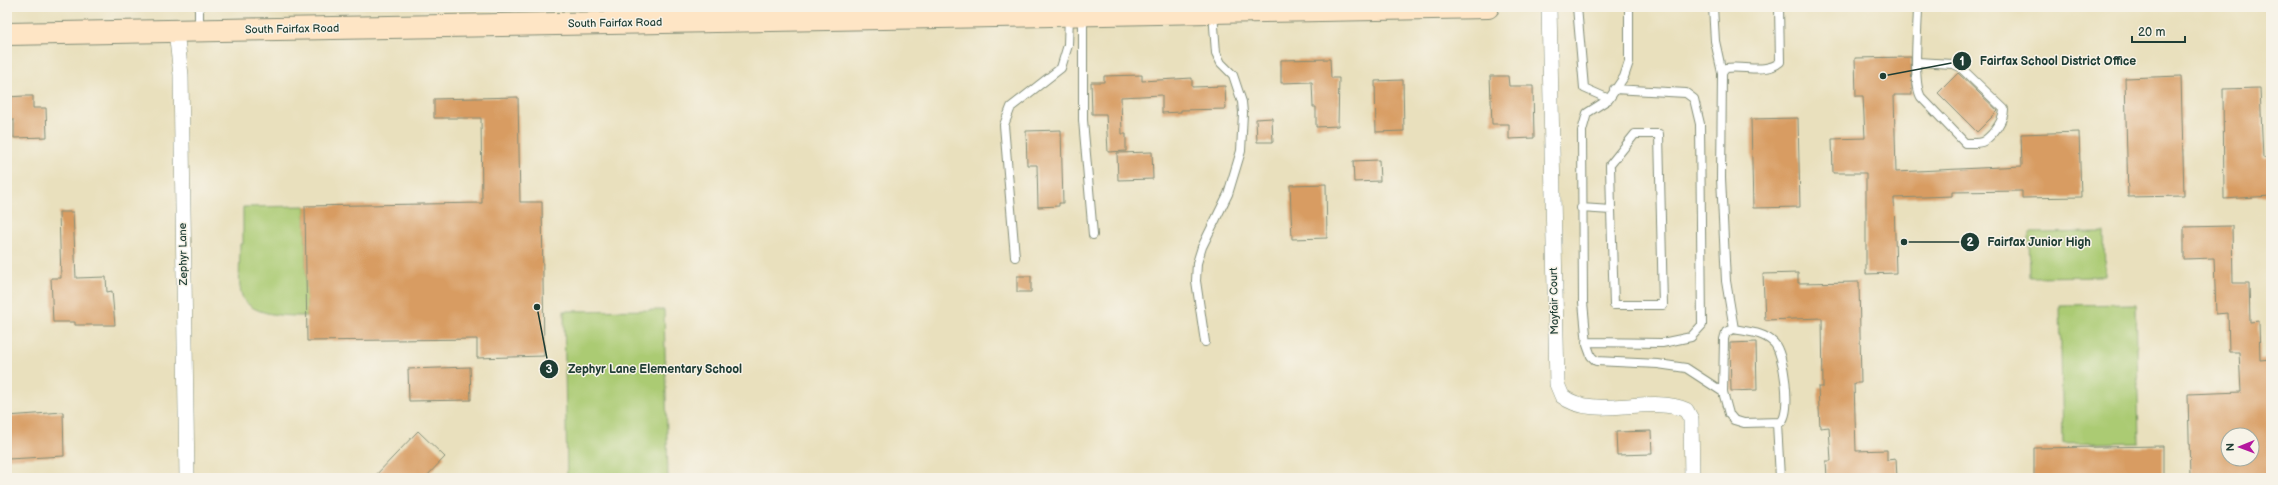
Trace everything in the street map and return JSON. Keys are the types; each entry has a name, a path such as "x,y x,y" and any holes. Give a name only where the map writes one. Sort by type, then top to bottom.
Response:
{"street":[{"name":"South Fairfax Road","path":"7,34 199,31 651,15 798,16 1076,14 1213,12 1239,9 1488,7"},
{"name":"Mayfair Court","path":"1550,7 1557,384 1562,396 1575,404 1593,406 1670,405 1686,410 1691,419 1692,478"},
{"name":"Zephyr Lane","path":"176,31 182,75 187,478"}],"lane":[{"path":"199,7 199,31"},
{"path":"1577,7 1584,88 1609,99"},
{"path":"1629,7 1629,62 1624,77 1614,89 1609,99 1587,113 1582,131 1582,302 1586,342 1591,356 1596,361 1658,364 1686,368 1723,392"},
{"path":"1713,7 1715,41 1722,73 1721,178 1726,280 1734,328"},
{"path":"1722,73 1726,68 1765,68 1776,66 1780,62 1779,7"},
{"path":"1917,62 1953,64 1960,67 2004,109 2002,121 1984,141 1975,144 1965,143 1917,90 1917,62 1918,7"},
{"path":"1205,342 1196,281 1196,263 1202,247 1228,194 1241,151 1243,113 1242,102 1234,75 1221,63 1216,53 1213,12"},
{"path":"1076,14 1093,235"},
{"path":"1015,257 1004,125 1011,106 1061,68 1076,14"},
{"path":"1586,342 1662,344 1691,337 1702,325 1700,124 1694,99 1686,93 1614,89"},
{"path":"1635,134 1660,134 1663,305 1614,305 1611,210 1610,165 1635,134"},
{"path":"1581,208 1611,210"},
{"path":"1734,328 1766,335 1779,351 1784,369 1786,415 1781,422 1744,423 1734,420 1729,414 1723,392 1724,339 1726,332 1734,328"},
{"path":"1777,423 1780,478"}],"green space":[{"path":"305,206 307,316 270,314 251,307 245,301 241,293 239,276 240,244 243,244 243,207"},
{"path":"2104,232 2105,276 2030,277 2029,233"},
{"path":"2136,304 2139,442 2063,444 2060,305"},
{"path":"664,310 668,478 567,478 564,311"}],"building":[{"path":"1911,57 1912,95 1894,95 1896,172 2022,166 2021,134 2079,132 2081,197 2022,198 2022,191 1952,192 1952,196 1894,198 1896,273 1866,274 1866,173 1833,173 1832,139 1865,138 1863,96 1856,96 1855,58"},
{"path":"1330,59 1331,78 1339,78 1338,126 1316,127 1316,107 1313,107 1312,82 1281,83 1281,60"},
{"path":"1958,73 1998,111 1977,132 1938,93"},
{"path":"1142,75 1142,81 1192,78 1192,87 1225,86 1226,109 1181,110 1181,112 1162,113 1162,95 1121,97 1122,134 1126,134 1126,151 1108,152 1106,114 1092,114 1091,82 1104,82 1104,76"},
{"path":"1490,76 1508,76 1509,86 1533,86 1534,138 1509,139 1509,124 1492,124"},
{"path":"2181,76 2184,196 2128,197 2125,78"},
{"path":"1403,80 1404,131 1376,132 1375,81"},
{"path":"2260,88 2263,158 2271,157 2271,196 2224,199 2223,89"},
{"path":"33,96 33,108 46,108 47,137 14,138 14,120 8,120 7,97"},
{"path":"518,97 520,202 542,202 544,356 477,358 477,339 307,341 305,206 482,203 481,118 434,118 434,99"},
{"path":"1272,118 1273,142 1257,142 1256,119"},
{"path":"1798,118 1800,207 1753,208 1751,119"},
{"path":"1061,130 1063,203 1059,203 1059,206 1038,207 1037,165 1027,165 1026,131"},
{"path":"1152,152 1153,179 1118,180 1117,153"},
{"path":"1379,160 1380,181 1354,182 1353,161"},
{"path":"1326,184 1327,238 1292,239 1290,185"},
{"path":"59,212 73,212 76,278 106,277 107,292 112,291 115,325 75,325 75,322 53,322 51,278 61,278"},
{"path":"2232,226 2233,283 2249,283 2250,322 2259,321 2260,360 2271,359 2271,478 2190,478 2188,394 2241,392 2239,352 2229,352 2228,313 2216,314 2214,258 2184,259 2184,227"},
{"path":"1798,273 1798,283 1859,282 1861,383 1854,383 1856,451 1887,450 1887,460 1896,459 1897,478 1827,478 1826,461 1831,461 1829,427 1820,428 1818,387 1823,387 1822,318 1765,320 1763,274"},
{"path":"1017,276 1031,276 1031,292 1017,292"},
{"path":"1756,342 1757,390 1731,391 1730,343"},
{"path":"470,367 471,400 409,401 408,369"},
{"path":"63,412 64,456 8,459 7,416"},
{"path":"418,431 445,457 425,478 373,478"},
{"path":"1651,431 1652,454 1617,455 1616,432"},
{"path":"2163,446 2163,478 2034,478 2034,448"}],"place":[{"name":"Fairfax School District Office","path":"1883,76"},
{"name":"Fairfax Junior High","path":"1904,242"},
{"name":"Zephyr Lane Elementary School","path":"537,307"}]}
